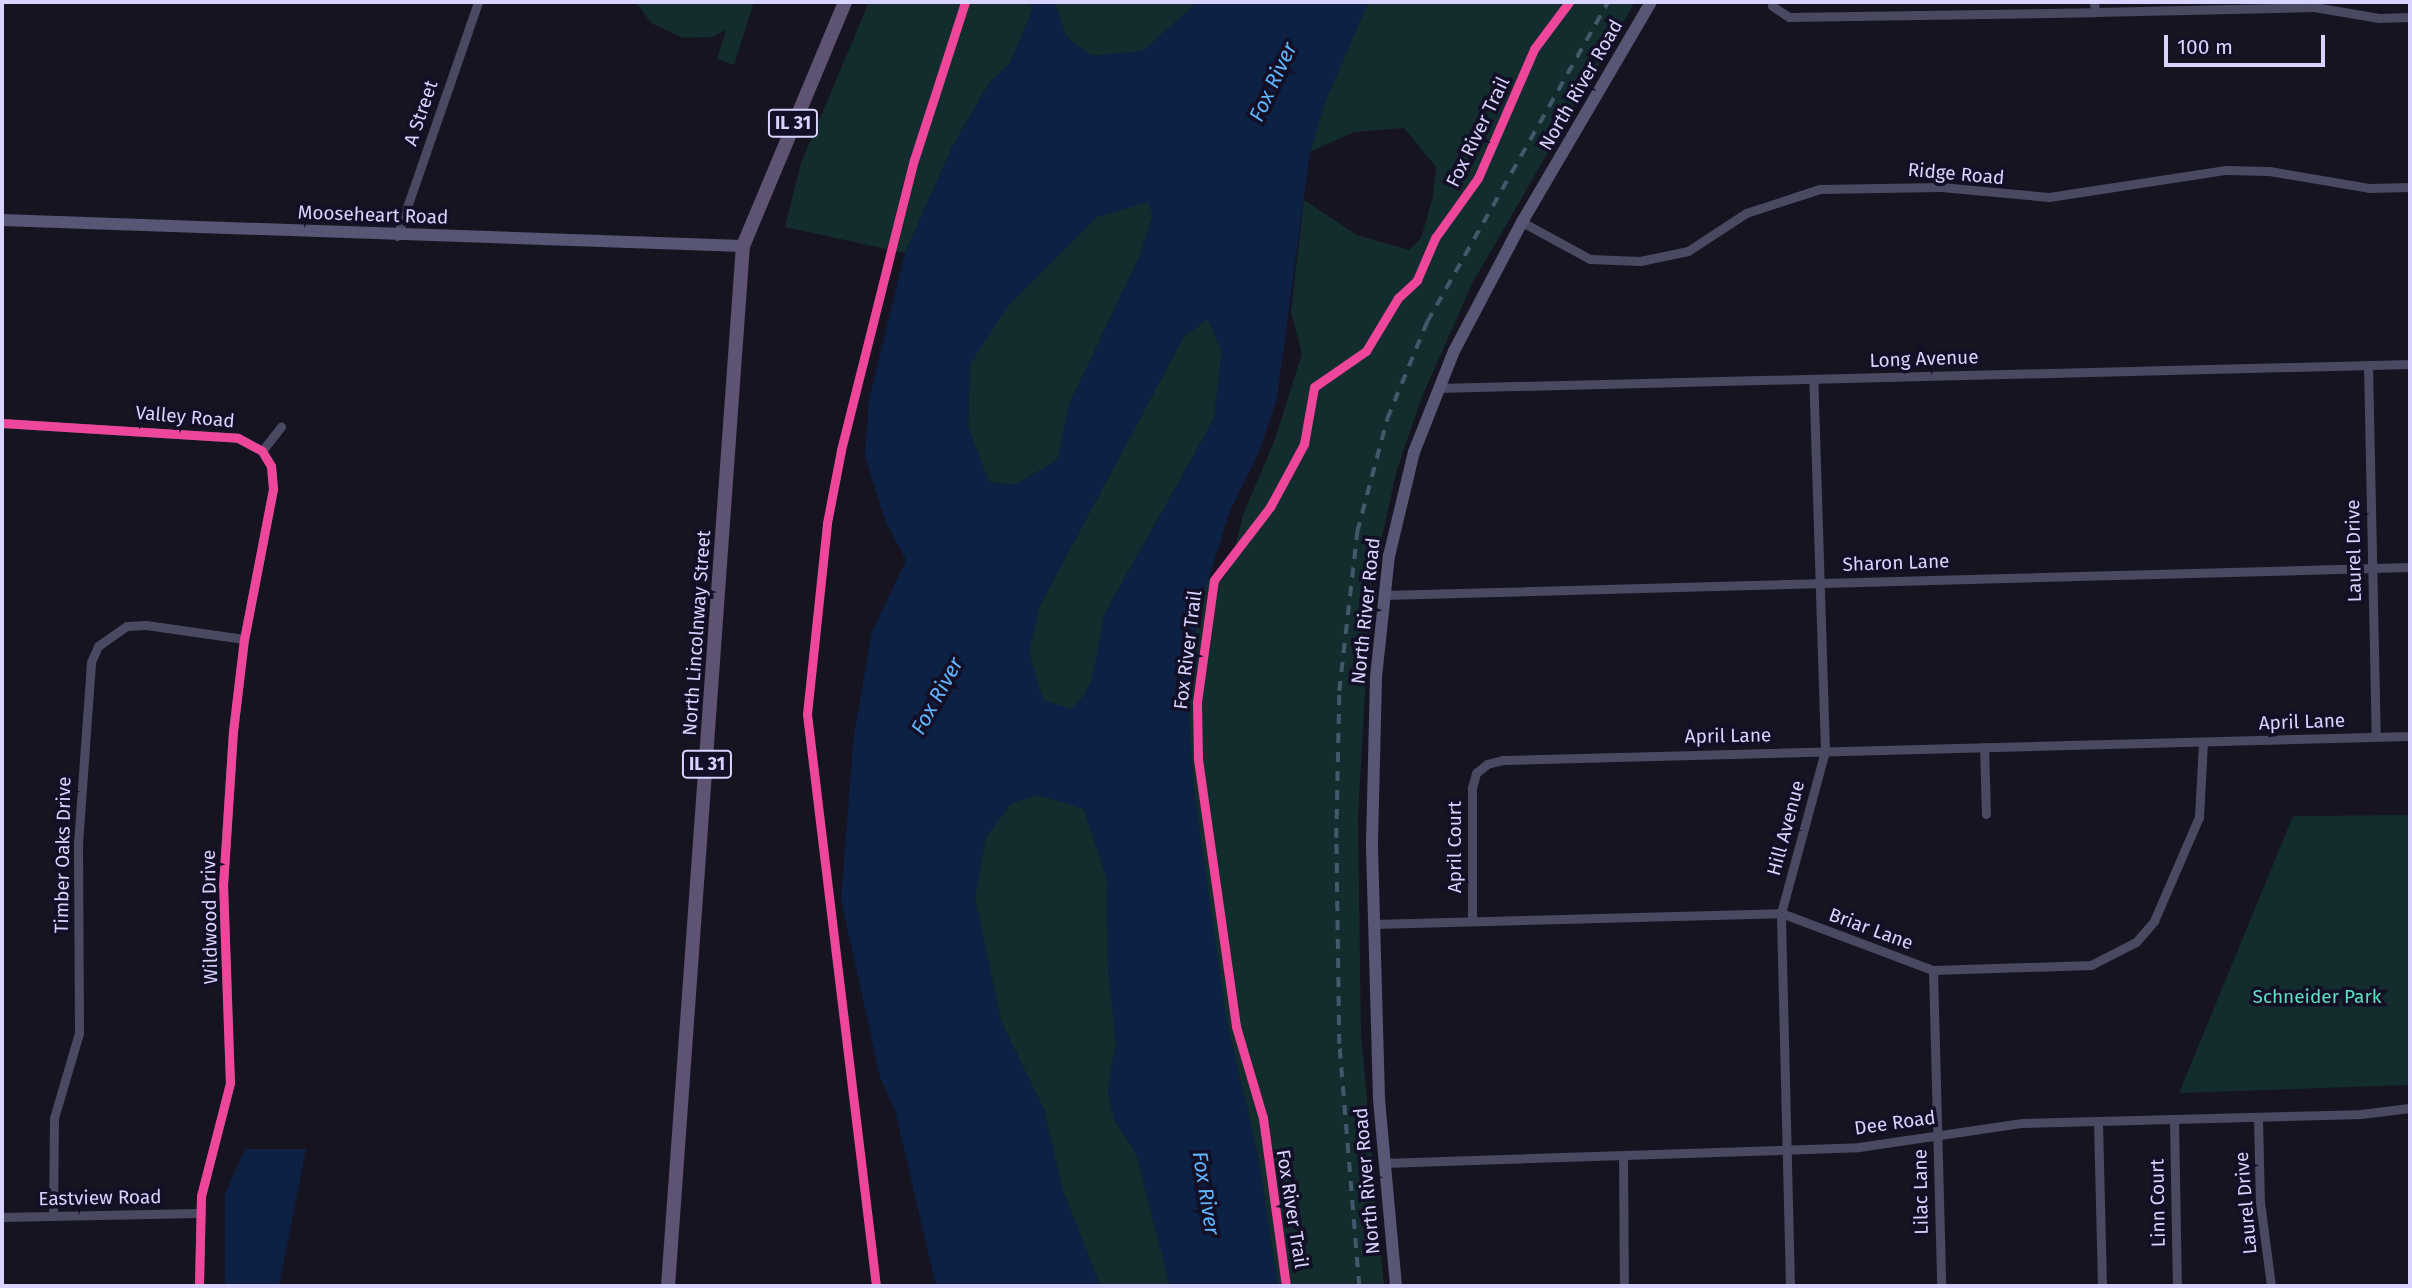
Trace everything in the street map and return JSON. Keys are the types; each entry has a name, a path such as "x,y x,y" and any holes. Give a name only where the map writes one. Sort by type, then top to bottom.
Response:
{"main road":[{"name":"North Lincolnway Street","path":"668,1286 743,246 845,2"},
{"name":"North River Road","path":"1396,1286 1384,1163 1373,924 1374,719 1384,595 1405,484 1438,388 1522,222 1651,2"},
{"name":"Mooseheart Road","path":"2,220 397,236 743,246"}],"street":[{"name":"A Street","path":"397,236 478,2"},
{"path":"1772,6 1789,17 2095,7 2258,5 2314,7 2379,18 2410,18"},
{"name":"Ridge Road","path":"1522,222 1590,259 1640,261 1688,251 1746,213 1820,189 1917,186 2049,197 2226,170 2269,171 2369,188 2410,187"},
{"name":"Long Avenue","path":"1438,388 2410,364"},
{"name":"Laurel Drive","path":"2368,365 2376,737"},
{"name":"Hill Avenue","path":"1790,1286 1781,914 1825,751 1813,379"},
{"name":"Valley Road","path":"2,423 239,438 262,451"},
{"path":"262,451 281,427"},
{"name":"Wildwood Drive","path":"199,1286 198,1213 230,1083 223,884 244,639 273,489 271,466 262,451"},
{"name":"Sharon Lane","path":"1384,595 2410,566"},
{"name":"Timber Oaks Drive","path":"53,1216 54,1118 79,1033 78,844 91,662 98,646 127,626 146,625 244,639"},
{"name":"April Lane","path":"1476,774 1487,764 1503,760 2410,736"},
{"name":"Briar Lane","path":"1373,924 1781,914 1933,970 2069,968 2109,959 2136,942 2154,921 2190,845 2202,798 2203,742"},
{"path":"1984,747 1986,814"},
{"name":"April Court","path":"1472,920 1472,788 1476,774"},
{"name":"Lilac Lane","path":"1933,970 1941,1286"},
{"name":"Dee Road","path":"1384,1163 1859,1147 2022,1123 2259,1116 2410,1108"},
{"name":"Laurel Drive","path":"2259,1116 2260,1202 2271,1286"},
{"name":"Linn Court","path":"2174,1119 2177,1286"},
{"path":"2098,1122 2102,1286"},
{"path":"1623,1156 1624,1286"},
{"name":"Eastview Road","path":"2,1217 198,1213"}],"green space":[{"path":"636,2 754,2 734,65 717,59 726,30 712,37 683,38 651,23"},
{"path":"869,2 1029,2 1033,9 1010,63 990,82 952,147 905,253 785,227 801,163"},
{"path":"1055,2 1198,2 1143,51 1092,56 1066,37"},
{"path":"1368,2 1635,2 1473,282 1421,399 1396,473 1371,588 1358,817 1361,1033 1384,1286 1278,1286 1258,1156 1226,1018 1195,800 1188,710 1198,612 1207,579 1223,580 1230,568 1243,515 1275,439 1302,354 1291,312 1304,200 1357,235 1409,250 1421,238 1433,197 1436,167 1404,128 1354,132 1310,152 1325,102"},
{"path":"1148,201 1153,215 1141,253 1069,405 1058,459 1016,485 989,482 968,427 970,364 1008,306 1097,217"},
{"path":"1208,319 1222,352 1214,419 1105,613 1092,680 1083,697 1071,710 1042,700 1029,651 1040,605 1184,336"},
{"path":"1038,795 1084,809 1107,878 1108,966 1116,1044 1108,1090 1114,1119 1137,1156 1170,1286 1100,1286 1062,1188 1044,1110 1001,1021 975,898 985,839 1011,803"},
{"name":"Schneider Park","path":"2410,815 2410,1085 2179,1093 2293,816"}],"water":[{"name":"Fox River","path":"1029,2 1055,2 1066,37 1092,56 1143,51 1198,2 1368,2 1325,102 1310,152 1277,398 1259,452 1230,511 1198,612 1188,710 1195,800 1226,1018 1258,1156 1278,1286 1170,1286 1137,1156 1114,1119 1108,1090 1116,1044 1108,966 1107,878 1084,809 1038,795 1011,803 985,839 975,898 1001,1021 1044,1110 1062,1188 1100,1286 936,1286 895,1110 880,1077 841,899 854,735 872,632 906,560 885,520 865,456 869,399 905,253 952,147 990,82 1010,63 1033,9","holes":["1148,202 1153,215 1141,253 1069,405 1058,459 1016,485 989,482 968,427 970,364 1008,306 1097,217","1208,319 1222,352 1214,419 1105,613 1092,679 1083,697 1071,709 1043,700 1029,651 1040,605 1184,336"]},
{"path":"245,1149 306,1149 279,1286 225,1286 225,1194"}],"railway":[{"path":"1359,1286 1339,1044 1336,838 1339,691 1357,532 1387,419 1427,322 1608,2"}],"cycle path":[{"path":"876,1286 807,714 827,523 841,450 914,160 965,2"},
{"name":"Fox River Trail","path":"1286,1286 1263,1118 1236,1026 1198,759 1197,702 1214,580 1270,507 1304,444 1314,387 1366,351 1398,298 1417,280 1435,238 1478,178 1534,49 1569,2"},
{"path":"2,423 238,438 262,451 271,466 273,489 244,639 233,731 223,884 230,1083 201,1196 199,1286"}]}
